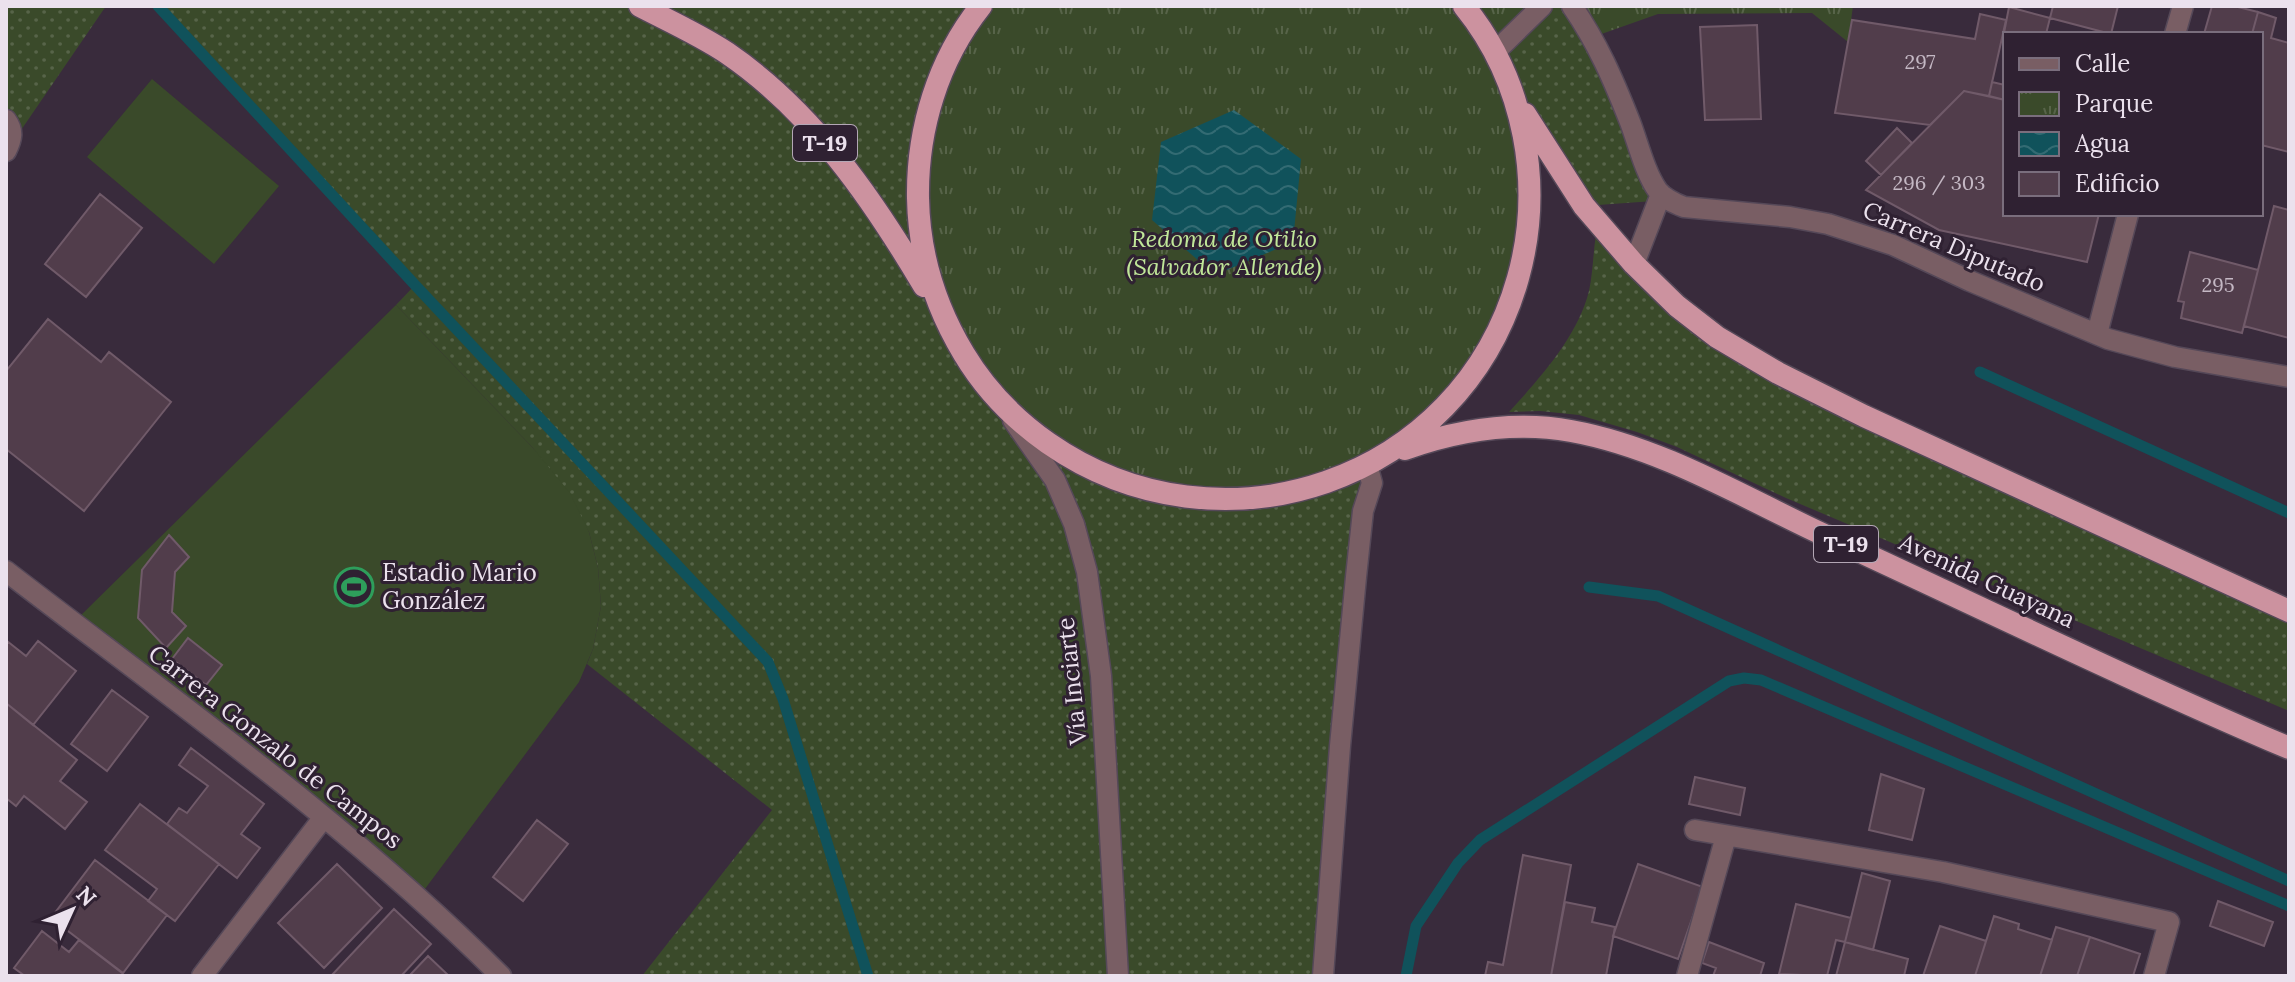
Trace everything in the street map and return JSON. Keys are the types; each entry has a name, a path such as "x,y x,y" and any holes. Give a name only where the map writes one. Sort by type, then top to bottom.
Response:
{"highway":[{"name":"T-19","path":"640,6 725,52 781,96 804,119 854,179 883,220 974,371 1002,404 1032,432 1103,475 1143,489 1185,498 1226,500 1268,497 1309,489 1348,475 1376,460 1450,403 1476,370 1497,334 1513,296 1524,256 1529,214 1529,172 1524,131 1511,91 1495,52 1464,6"},
{"name":"T-19","path":"953,335 936,297 924,257 918,215 918,174 923,132 934,92 951,53 981,6"},
{"name":"T-19","path":"1511,91 1584,206 1634,264 1677,306 1717,337 1778,373 1864,416 2289,611"},
{"name":"Avenida Guayana","path":"1376,460 1436,438 1490,429 1535,426 1574,432 1631,448 1672,462 2289,748"}],"street":[{"path":"1495,52 1542,6"},
{"path":"1572,6 1593,37 1616,86 1649,175 1661,194 1634,264"},
{"path":"2176,32 2183,6"},
{"path":"6,151 11,140 9,124"},
{"name":"Carrera Diputado","path":"1661,194 1684,207 1790,217 1828,224 1893,245 1983,287 2140,349 2289,377"},
{"path":"2097,334 2127,216"},
{"name":"Vía Inciarte","path":"1002,404 1055,480 1074,524 1087,572 1101,676 1118,976"},
{"path":"1323,976 1340,746 1363,511 1376,460"},
{"name":"Carrera Gonzalo de Campos","path":"6,571 324,817 419,897 501,976"},
{"path":"202,976 324,817"},
{"path":"1695,830 1943,872 2169,922 2154,976"},
{"path":"1687,976 1726,836"}],"green space":[{"path":"6,6 106,6 6,152"},
{"path":"158,6 981,6 1385,456 1372,483 1323,976 642,976 772,810 587,664 601,606 598,568 589,532 533,448 396,305 415,285"},
{"name":"Redoma de Otilio (Salvador Allende)","path":"981,6 1542,6 1495,52 1511,91 1524,256 1450,403 1309,489 1143,489 1002,404 936,297 923,132"},
{"path":"1542,6 1572,6 1654,201 1584,206 1495,52"},
{"path":"1572,6 1853,6 1848,42 1812,13 1658,14 1593,37"},
{"path":"152,79 279,186 214,264 87,157"},
{"path":"1596,234 1674,311 2289,617 2289,711 1786,498 1677,447 1579,415 1509,412 1545,371 1584,308"},
{"name":"Estadio Mario González","path":"396,305 533,448 570,493 589,532 598,568 601,606 593,649 579,682 419,897 73,623"}],"water":[{"path":"1234,110 1301,159 1293,242 1215,275 1152,220 1161,142"}],"building":[{"path":"2053,6 2118,6 2112,32 2050,18"},
{"path":"2212,6 2234,6 2258,12 2253,32 2205,32"},
{"path":"2009,7 2050,18 2046,32 2004,32"},
{"path":"2258,12 2276,18 2271,38 2289,43 2289,152 2263,146 2263,32 2253,32"},
{"path":"1980,14 2006,20 1989,96 1964,91 1930,125 1835,113 1852,20 1975,39"},
{"path":"1757,25 1761,119 1705,120 1700,27"},
{"path":"1992,82 2003,85 2003,100 1989,96"},
{"path":"1964,91 2003,100 2003,216 2098,216 2087,262 1939,230 1866,190"},
{"path":"1897,128 1912,143 1881,175 1866,161"},
{"path":"100,194 142,228 86,297 45,264"},
{"path":"2274,206 2289,210 2289,338 2244,326"},
{"path":"2190,252 2258,270 2242,333 2181,318 2184,302 2178,301"},
{"path":"48,319 101,362 109,352 171,402 84,511 6,449 6,371"},
{"path":"169,535 189,557 175,572 172,612 186,626 166,648 138,618 142,570"},
{"path":"188,638 222,665 206,685 172,659"},
{"path":"7,641 26,656 38,641 76,671 33,725 6,703"},
{"path":"112,690 148,717 107,771 71,744"},
{"path":"6,703 77,760 60,781 87,802 65,829 24,796 16,806 6,798"},
{"path":"191,748 264,804 241,834 260,848 237,878 167,824 179,808 187,813 208,786 179,765"},
{"path":"1881,774 1924,789 1912,840 1869,830"},
{"path":"1695,777 1745,788 1740,815 1689,804"},
{"path":"140,804 219,864 175,921 148,901 157,889 105,850"},
{"path":"537,820 568,844 523,901 493,877"},
{"path":"1523,855 1571,865 1551,976 1485,976 1488,962 1503,965"},
{"path":"95,860 167,915 123,973 51,918"},
{"path":"337,864 382,908 324,968 278,923"},
{"path":"1638,864 1703,887 1678,959 1613,936"},
{"path":"1862,873 1890,881 1873,950 1845,942"},
{"path":"2218,901 2273,922 2264,946 2210,926"},
{"path":"1565,902 1595,908 1592,922 1615,927 1606,976 1551,976"},
{"path":"1796,904 1851,918 1845,942 1836,940 1827,976 1779,974"},
{"path":"394,909 431,944 401,976 331,976"},
{"path":"1994,916 2019,924 2018,929 2052,940 2040,976 1975,976"},
{"path":"1940,926 1986,941 1975,976 1923,976"},
{"path":"2056,927 2090,937 2077,976 2040,976"},
{"path":"42,931 69,952 79,940 126,976 25,976 14,968"},
{"path":"2090,937 2140,954 2133,976 2077,976"},
{"path":"1709,942 1764,963 1760,976 1713,976 1716,968 1702,963"},
{"path":"1845,942 1908,959 1904,976 1836,976"},
{"path":"428,956 449,976 409,976"}],"waterway":[{"path":"158,6 768,662 783,699 868,976"},
{"path":"1980,372 2289,513"},
{"path":"1589,587 1658,596 2289,881"},
{"path":"1406,976 1416,926 1458,863 1480,840 1729,681 1744,678 1761,680 2289,906"}],"place":[{"name":"Estadio Mario González","path":"354,587"}]}
